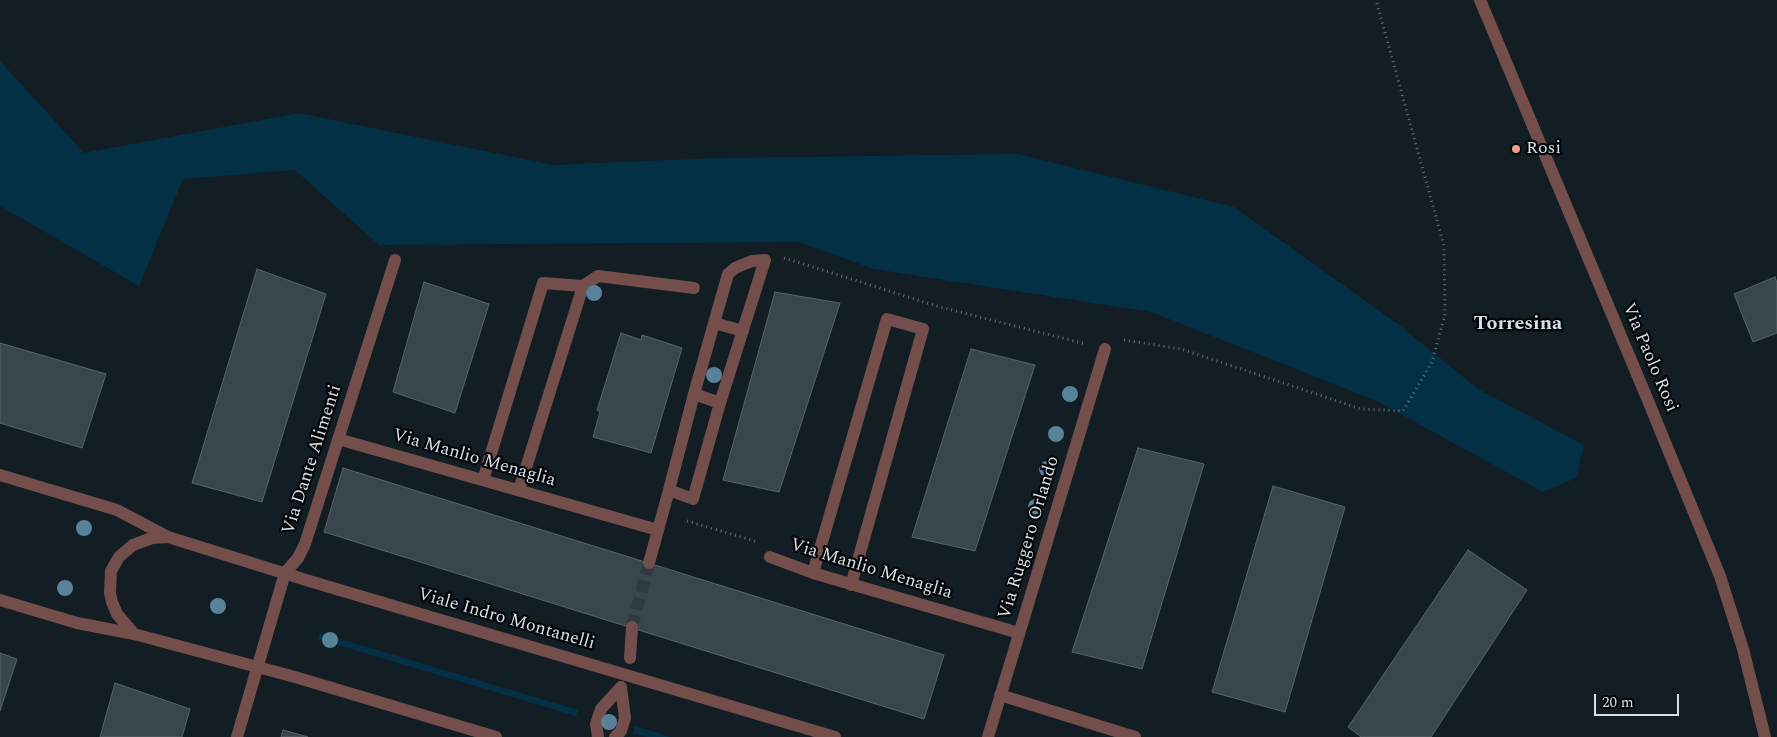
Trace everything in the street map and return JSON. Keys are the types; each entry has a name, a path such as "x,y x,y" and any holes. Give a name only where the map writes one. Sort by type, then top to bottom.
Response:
{"street":[{"name":"Via Paolo Rosi","path":"1480,0 1720,576 1743,649 1765,737"},
{"name":"Via Dante Alimenti","path":"237,737 285,573 298,558 305,544 395,260"},
{"path":"649,563 728,274 734,268 752,261 766,260 720,403 693,499 669,490"},
{"path":"483,480 543,283 582,286 598,276 694,288"},
{"path":"519,490 582,286"},
{"path":"813,573 887,319 923,329 852,585"},
{"path":"714,323 743,331"},
{"name":"Via Ruggero Orlando","path":"988,737 1105,349"},
{"path":"694,394 720,403"},
{"name":"Via Manlio Menaglia","path":"338,439 658,530"},
{"name":"Viale Indro Montanelli","path":"0,475 117,510 168,537 835,737"},
{"name":"Viale Indro Montanelli","path":"134,634 117,614 112,602 110,593 111,571 119,557 134,545 152,538 168,537"},
{"name":"Via Manlio Menaglia","path":"770,557 852,585 1019,633"},
{"path":"0,600 77,623 134,634 258,667 496,737"},
{"path":"630,658 632,628"},
{"path":"598,737 596,724 601,709 621,687 625,718 620,731 615,737"},
{"path":"1000,696 1135,737"}],"path":[{"path":"766,260 770,254 940,307 1105,349 1121,340 1181,348 1361,409 1403,411 1432,362 1445,314 1444,246 1376,0"},
{"name":"Via Manlio Menaglia","path":"662,514 763,544 770,557"}],"shaded area":[{"path":"0,61 84,153 299,113 553,165 717,158 1018,154 1234,207 1398,324 1478,389 1584,445 1576,478 1543,492 1377,401 1151,312 874,269 799,242 379,245 295,170 183,179 139,286 0,206"},
{"path":"320,633 578,710 576,716 318,639"},
{"path":"635,726 671,737 647,737 633,733"}],"building":[{"path":"257,269 326,294 262,502 192,483"},
{"path":"1775,277 1777,283 1777,333 1753,342 1734,294"},
{"path":"424,282 489,304 455,413 393,392"},
{"path":"775,292 840,303 779,492 723,480"},
{"path":"621,333 641,340 642,335 682,348 651,453 593,437 600,412 597,410"},
{"path":"0,343 106,374 82,448 0,423"},
{"path":"971,349 1035,365 975,551 912,537"},
{"path":"1138,448 1204,464 1142,669 1072,652"},
{"path":"343,468 944,655 924,719 324,532"},
{"path":"1273,486 1345,507 1285,712 1212,692"},
{"path":"1468,550 1527,590 1431,737 1361,737 1348,727"},
{"path":"0,653 17,659 0,711"},
{"path":"115,683 190,709 182,737 100,737"},
{"path":"283,730 308,737 281,737"}],"tunnel":[{"path":"632,627 649,563"}],"place":[{"name":"Rosi","path":"1516,149"}],"district":[{"name":"Torresina","path":"1518,325"}]}
